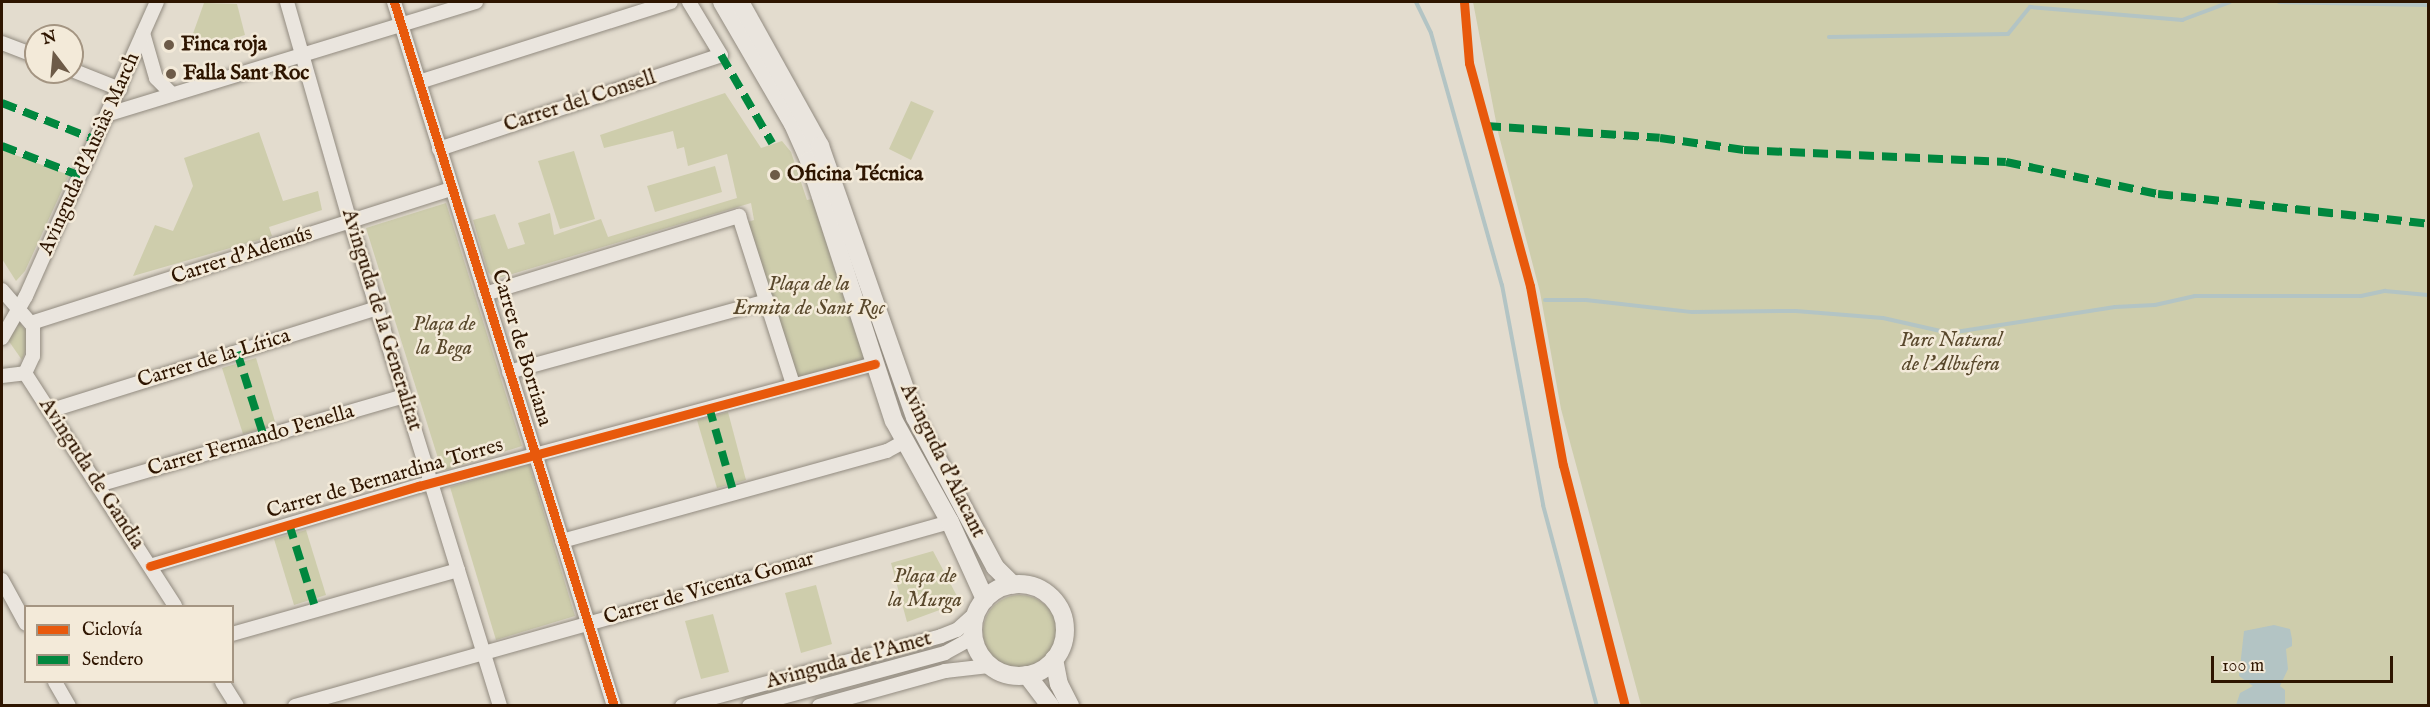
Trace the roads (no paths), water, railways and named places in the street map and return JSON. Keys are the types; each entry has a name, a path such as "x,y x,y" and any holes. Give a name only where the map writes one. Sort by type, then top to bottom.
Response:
{"main road":[{"name":"Avinguda d'Alacant","path":"722,2 793,124 809,160 894,421 950,522 981,606"},
{"name":"Avinguda d'Alacant","path":"740,2 820,146 915,417 995,567 1013,585"},
{"path":"1054,659 1027,675 1011,675 989,666 975,645 974,632 981,606 1013,585 1029,585 1055,602 1065,631 1054,659 1059,684 1070,705"},
{"path":"1027,675 1050,705"}],"street":[{"name":"Avinguda d'Ausiàs March","path":"2,333 19,306 109,114 157,2"},
{"name":"Avinguda de la Generalitat","path":"286,2 304,55 350,221 500,705"},
{"name":"Carrer de Borriana","path":"394,2 614,705"},
{"path":"109,114 171,93 476,2"},
{"path":"419,82 671,2"},
{"name":"Carrer del Consell","path":"439,148 721,55 689,2"},
{"path":"143,33 156,78 171,93"},
{"path":"2,43 24,51"},
{"path":"84,75 120,89"},
{"name":"Carrer d'Ademús","path":"31,323 452,189"},
{"path":"485,294 735,215 739,216 793,384"},
{"path":"2,290 19,306 31,323 33,356 25,373 2,376"},
{"path":"509,372 767,301"},
{"name":"Carrer de la Lírica","path":"52,410 377,308"},
{"name":"Carrer de Bernardina Torres","path":"150,566 431,483 793,384 875,364"},
{"name":"Avinguda de Gandia","path":"25,373 52,410 173,605"},
{"name":"Carrer Fernando Penella","path":"98,485 404,396"},
{"path":"562,541 887,451 905,441"},
{"name":"Carrer de Vicenta Gomar","path":"295,705 950,522"},
{"path":"234,633 458,570"},
{"path":"2,580 24,620"},
{"name":"Avinguda de l'Amet","path":"682,705 941,636 957,630 981,606"},
{"name":"Avinguda de l'Amet","path":"748,705 945,653 968,640 974,632"},
{"name":"Avinguda de l'Amet","path":"819,705 945,671 989,666"},
{"path":"56,683 69,705"},
{"path":"223,683 237,705"}],"waterway":[{"path":"1416,2 1431,33 1502,285 1543,505 1597,706"},
{"path":"1829,37 2008,34 2030,7 2182,20 2230,2"},
{"path":"2279,2 2428,5"},
{"path":"1545,300 1586,300 1692,312 1796,311 1883,318 1949,333 2115,307 2155,305 2195,296 2361,296 2385,291 2428,295"}],"place":[{"name":"Finca roja","path":"169,45"},
{"name":"Falla Sant Roc","path":"171,74"},
{"name":"Oficina Técnica","path":"775,175"}],"park label":[{"name":"Plaça de la Ermita de Sant Roc","path":"809,297"},
{"name":"Plaça de la Bega","path":"444,337"},
{"name":"Parc Natural de l'Albufera","path":"1951,353"},
{"name":"Plaça de la Murga","path":"925,589"}]}
